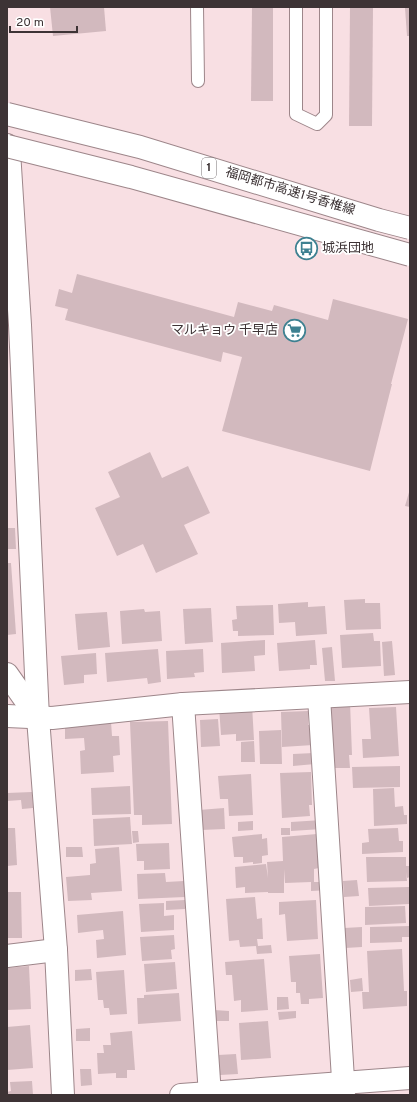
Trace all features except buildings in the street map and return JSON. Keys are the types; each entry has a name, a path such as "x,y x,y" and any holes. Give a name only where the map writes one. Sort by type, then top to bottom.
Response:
{"main road":[{"path":"7,113 410,224"},
{"name":"福岡都市高速1号香椎線","path":"7,113 140,147 379,220 410,228"},
{"path":"63,1095 56,950 38,718 13,325 7,145 58,166 294,226 410,259"},
{"name":"福岡都市高速1号香椎線","path":"7,145 131,177 410,255"},
{"path":"7,674 38,718"},
{"path":"7,716 52,718 183,704 410,692"},
{"path":"320,697 343,1089"},
{"path":"183,704 210,1094"},
{"path":"7,956 56,950"},
{"path":"182,1095 343,1089 410,1078"}],"lane":[{"path":"197,7 198,80"},
{"path":"296,7 296,114 317,124 326,115 326,7"}],"place":[{"name":"城浜団地","path":"306,249"},
{"name":"マルキョウ 千早店","path":"294,331"}]}
